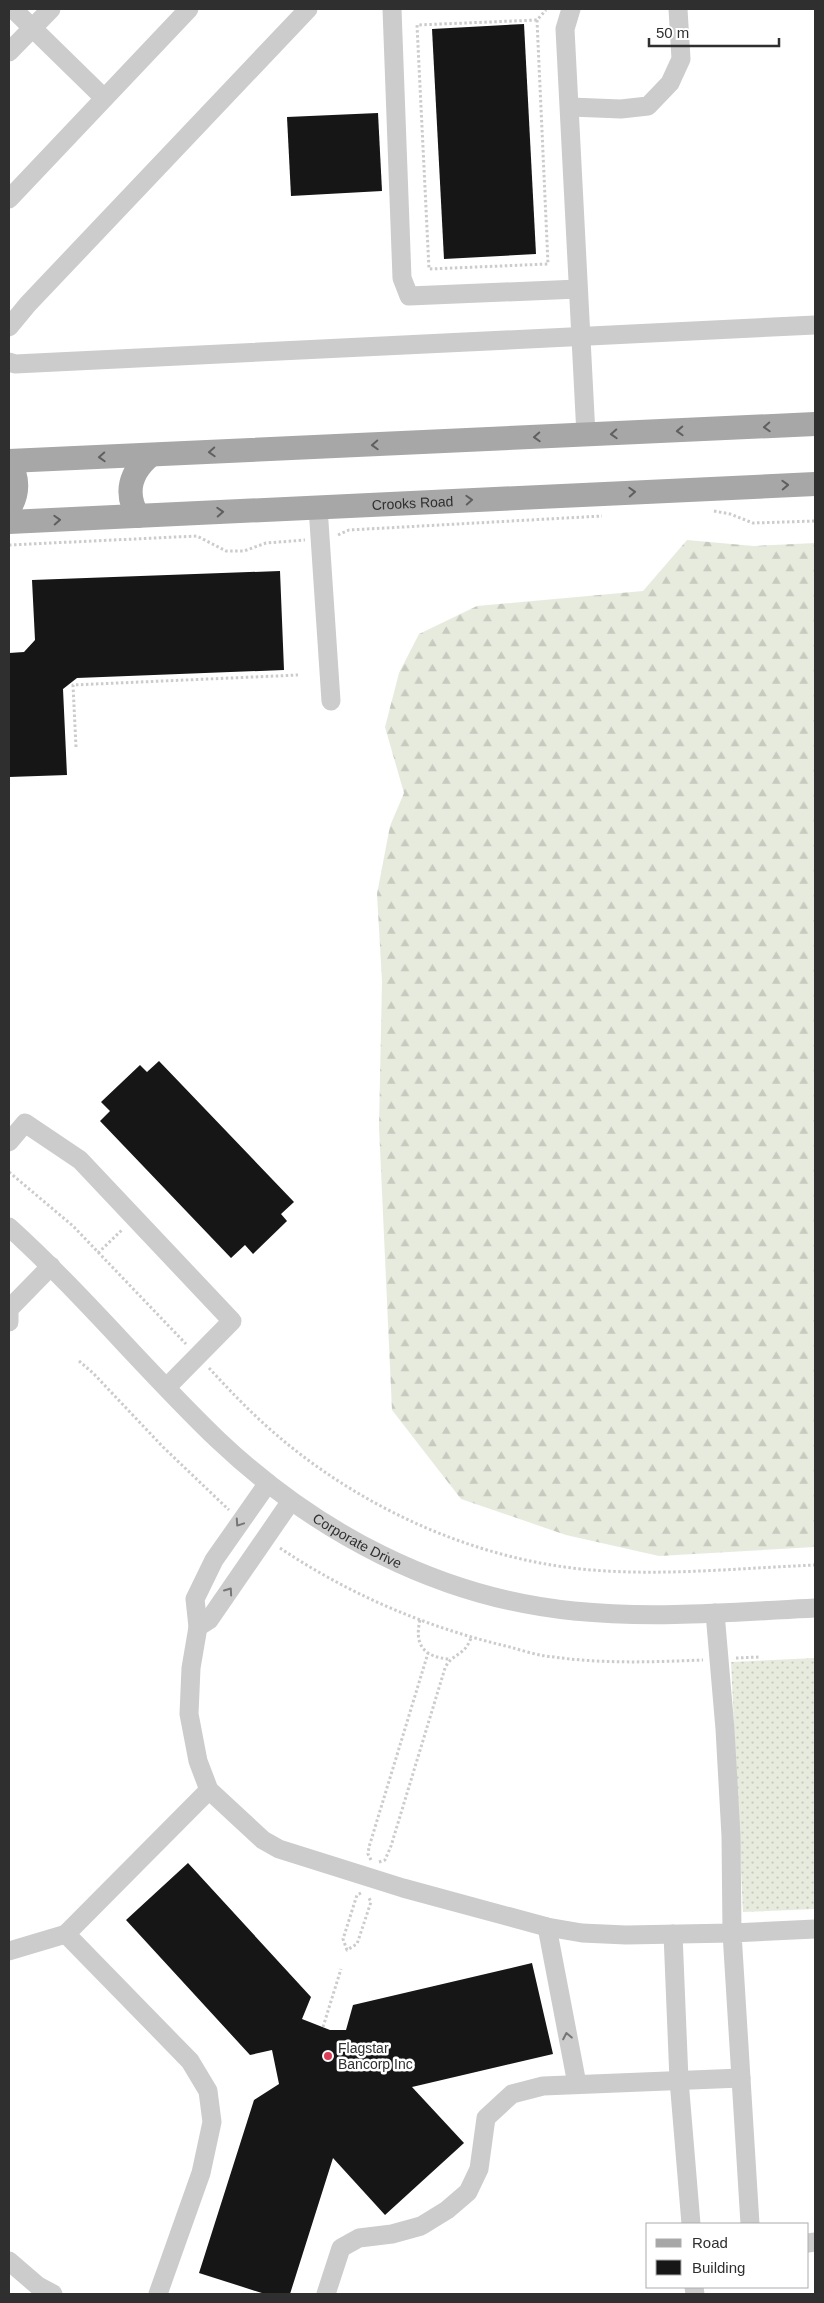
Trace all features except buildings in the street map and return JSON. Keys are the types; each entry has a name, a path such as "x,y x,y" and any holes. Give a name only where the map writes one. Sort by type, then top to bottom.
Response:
{"main road":[{"path":"9,508 15,493 16,476 9,461 815,424"},
{"path":"138,516 130,499 129,490 135,471 151,455"},
{"name":"Crooks Road","path":"9,522 815,484"}],"street":[{"path":"13,9 104,98"},
{"path":"9,52 51,9"},
{"path":"9,199 189,9"},
{"path":"9,328 28,304 308,9"},
{"path":"392,9 402,278 408,296 578,289"},
{"path":"571,9 565,29 586,435"},
{"path":"570,106 621,109 648,106 670,83 680,59 678,9"},
{"path":"9,362 14,364 815,325"},
{"path":"318,507 330,701"},
{"path":"9,1142 26,1123 80,1160 232,1322 167,1387"},
{"name":"Corporate Drive","path":"9,1227 51,1266 217,1438 268,1483 292,1501 320,1521 374,1551 430,1576 486,1595 544,1607 588,1612 634,1614 715,1613 815,1608"},
{"path":"9,1322 9,1309 51,1266"},
{"path":"268,1483 241,1520 204,1578 195,1599 198,1627 191,1668 188,1714 198,1761 209,1790 257,1834 279,1849 404,1888 546,1927 582,1933 673,1934 815,1929"},
{"path":"198,1627 209,1620 292,1501"},
{"path":"715,1613 729,1807 732,1933 750,2223"},
{"path":"9,1951 66,1934 209,1790"},
{"path":"546,1927 577,2084"},
{"path":"66,1934 190,2061 208,2091 212,2122 201,2173 158,2294"},
{"path":"673,1934 680,2080 691,2223"},
{"path":"326,2294 340,2248 358,2238 392,2234 421,2226 447,2210 468,2192 479,2170 486,2118 512,2094 543,2086 741,2078"},
{"path":"9,2261 38,2286 53,2294"}],"path":[{"path":"537,20 417,25 429,269 548,264 537,20 546,10"},
{"path":"711,511 730,514 753,523 815,521"},
{"path":"334,537 349,530 603,516"},
{"path":"9,545 197,536 204,538 219,549 235,552 266,543 305,540"},
{"path":"76,747 74,685 298,675"},
{"path":"9,1172 50,1205 190,1348"},
{"path":"98,1253 128,1225"},
{"path":"79,1361 232,1513"},
{"path":"209,1368 238,1400 271,1430 326,1472 396,1513 452,1537 482,1547 536,1561 591,1570 678,1571 815,1565"},
{"path":"274,1544 350,1590 420,1620 471,1638 552,1657 640,1663 704,1660"},
{"path":"420,1620 418,1641 428,1654 438,1658 449,1659 464,1652 471,1638"},
{"path":"428,1654 369,1848 368,1854 373,1863 385,1860 391,1846 449,1659"},
{"path":"731,1659 759,1657"},
{"path":"366,1891 370,1902 357,1944 347,1950 343,1940 357,1895 366,1891"},
{"path":"323,2027 342,1969"}],"green space":[{"path":"687,540 754,546 815,543 815,1547 659,1556 566,1535 461,1499 392,1410 379,1127 382,981 377,894 390,826 404,793 385,727 399,673 419,634 477,606 643,591"},
{"path":"815,1658 815,1909 743,1912 731,1662"}],"place":[{"name":"Flagstar Bancorp Inc","path":"328,2056"}]}
